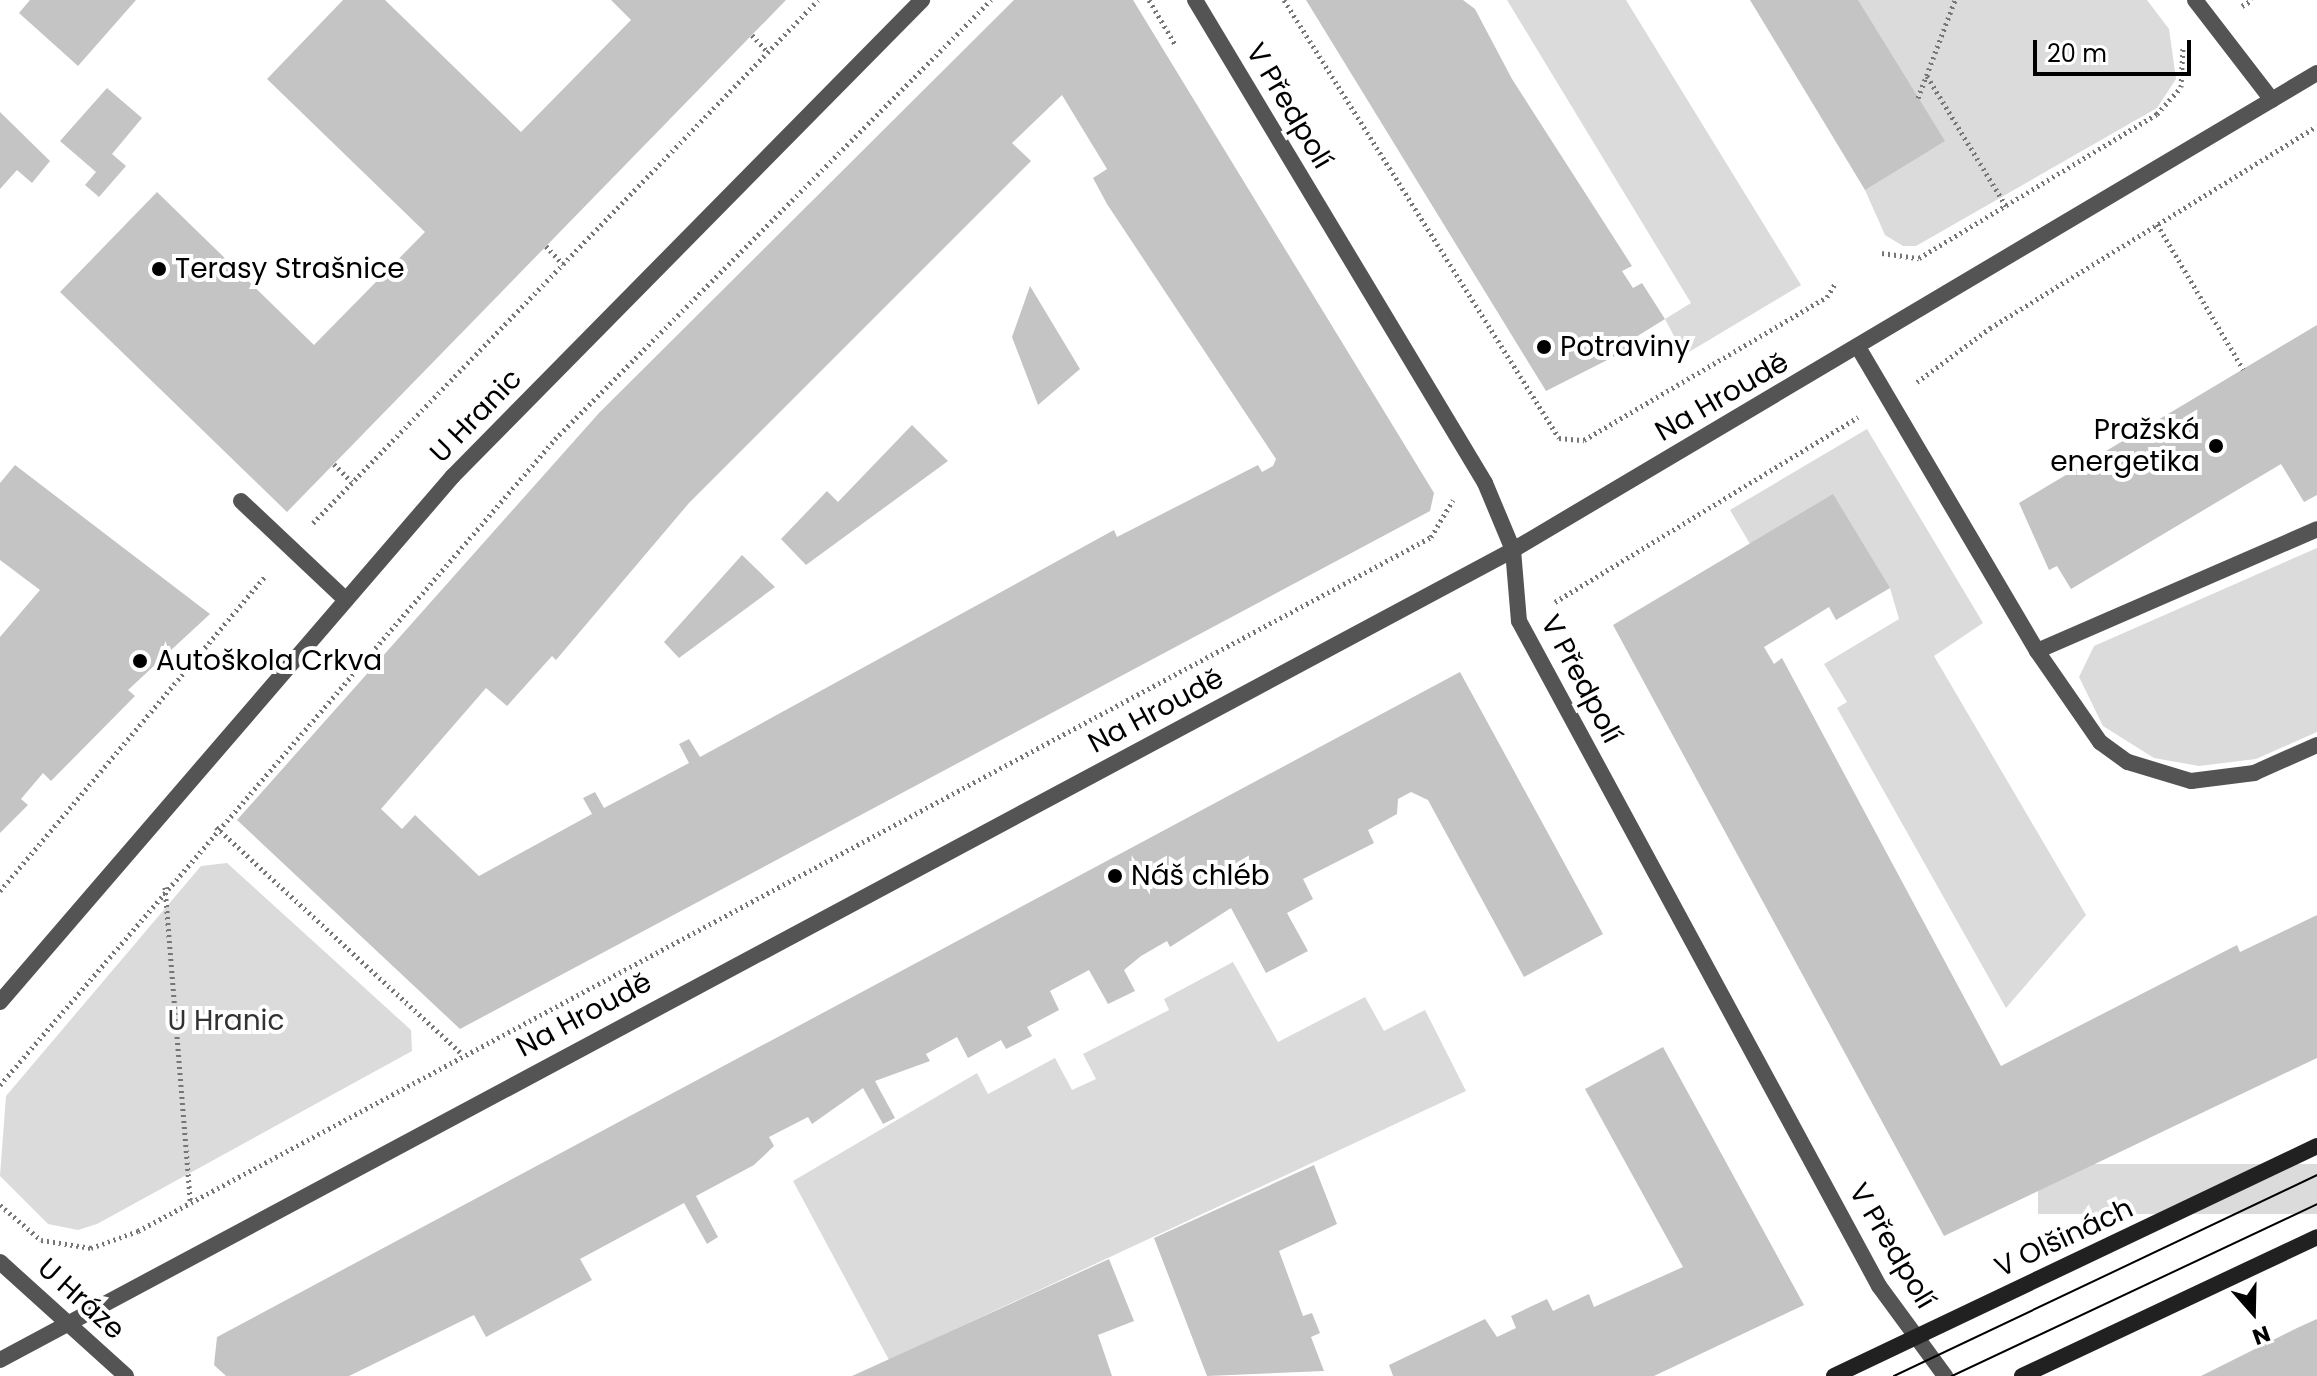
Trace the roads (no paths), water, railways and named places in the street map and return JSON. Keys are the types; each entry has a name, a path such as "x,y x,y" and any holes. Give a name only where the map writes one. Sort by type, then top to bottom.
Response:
{"main road":[{"name":"V Olšinách","path":"1834,1376 2317,1146"},
{"path":"2022,1376 2317,1237"}],"street":[{"name":"U Hranic","path":"0,1002 452,477 922,0"},
{"name":"V Předpolí","path":"1195,0 1485,483 1513,550 1519,621 1879,1286 1945,1376"},
{"path":"2195,0 2272,100"},
{"name":"Na Hroudě","path":"0,1360 1513,550 2317,73"},
{"path":"1858,347 2037,651 2100,742 2162,776 2223,781 2317,745"},
{"path":"241,501 345,599"},
{"path":"2037,651 2317,529"},
{"name":"U Hráze","path":"0,1262 72,1321 126,1376"}],"tram line":[{"path":"1894,1376 2317,1175"},
{"path":"1952,1376 2317,1204"}],"place":[{"name":"Terasy Strašnice","path":"159,269"},
{"name":"Potraviny","path":"1544,347"},
{"name":"Pražská energetika","path":"2216,446"},
{"name":"Autoškola Crkva","path":"140,661"},
{"name":"Náš chléb","path":"1115,876"}]}
